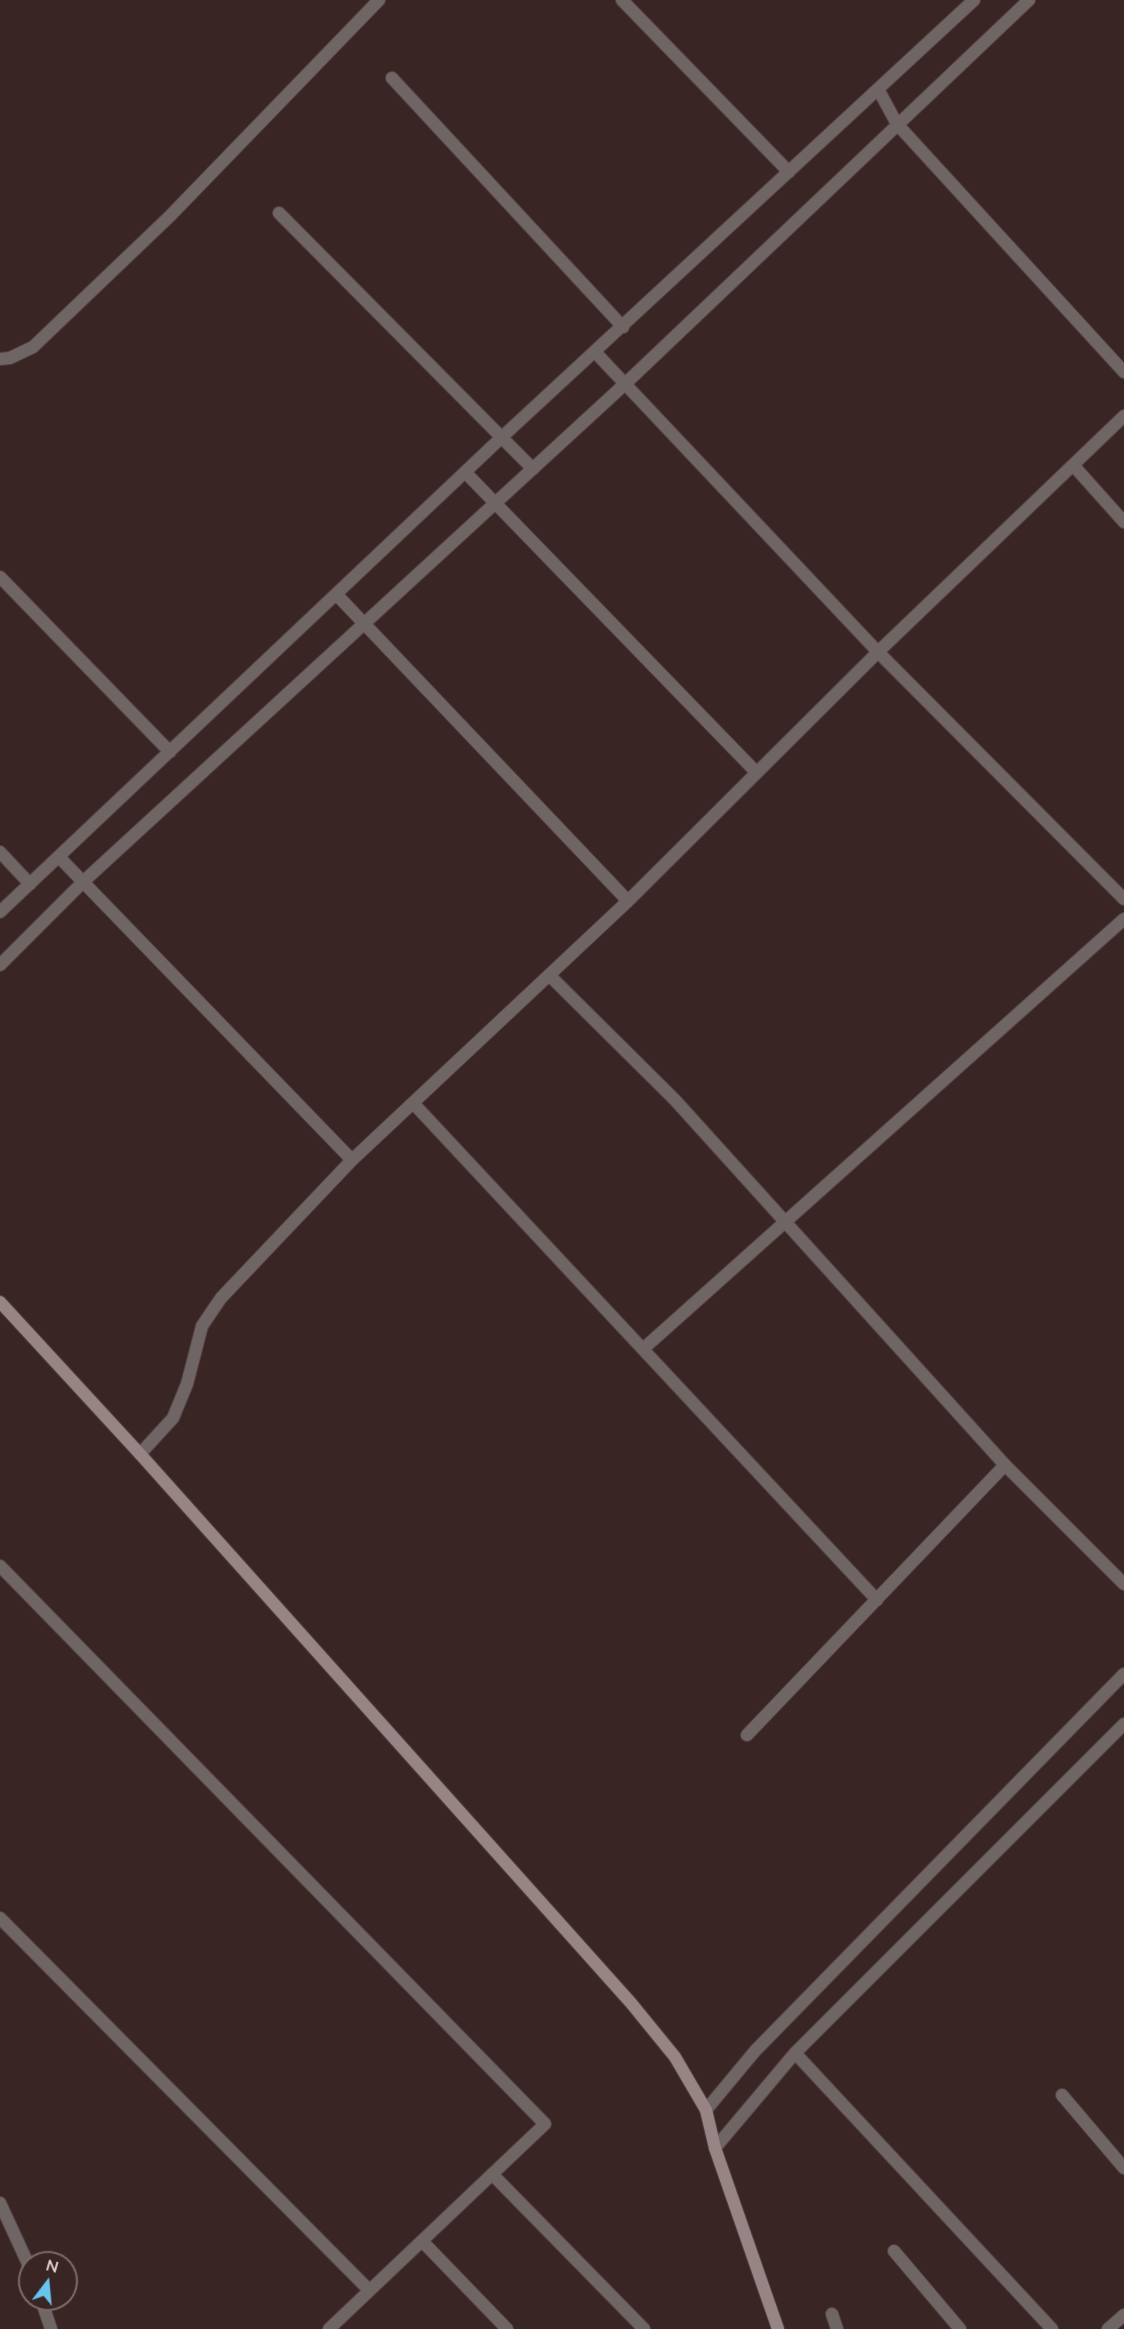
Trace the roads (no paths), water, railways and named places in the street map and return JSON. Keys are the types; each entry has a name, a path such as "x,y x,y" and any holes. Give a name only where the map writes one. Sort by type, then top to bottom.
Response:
{"street":[{"path":"0,359 10,358 33,347 58,324 170,216 380,0"},
{"path":"622,0 789,172"},
{"path":"0,912 502,437 974,0"},
{"path":"0,965 84,881 626,383 1029,0"},
{"path":"392,78 623,327"},
{"path":"878,89 897,123 1124,372"},
{"path":"279,213 533,469"},
{"path":"595,352 878,652 1124,899"},
{"path":"140,1454 173,1418 182,1401 202,1326 209,1313 352,1160 628,901 878,652 1124,416"},
{"path":"1073,465 1124,522"},
{"path":"465,472 756,772"},
{"path":"2,582 170,752"},
{"path":"336,594 628,901"},
{"path":"0,852 30,884"},
{"path":"58,857 84,881 352,1160"},
{"path":"643,1349 1124,919"},
{"path":"549,975 675,1100 1005,1466 1124,1584"},
{"path":"414,1104 877,1600"},
{"path":"0,1302 140,1454 631,2003 675,2057 706,2110 715,2148 778,2329"},
{"path":"747,1735 1005,1466"},
{"path":"0,1566 545,2124 329,2329"},
{"path":"706,2110 755,2051 1124,1674"},
{"path":"715,2148 795,2053 1124,1724"},
{"path":"0,1918 369,2290"},
{"path":"795,2053 1052,2329"},
{"path":"1062,2095 1124,2168"},
{"path":"492,2174 644,2329"},
{"path":"1,2208 22,2251"},
{"path":"422,2241 507,2329"},
{"path":"894,2251 960,2329"},
{"path":"45,2311 51,2329"},
{"path":"831,2314 837,2329"},
{"path":"1108,2329 1124,2315"}]}
